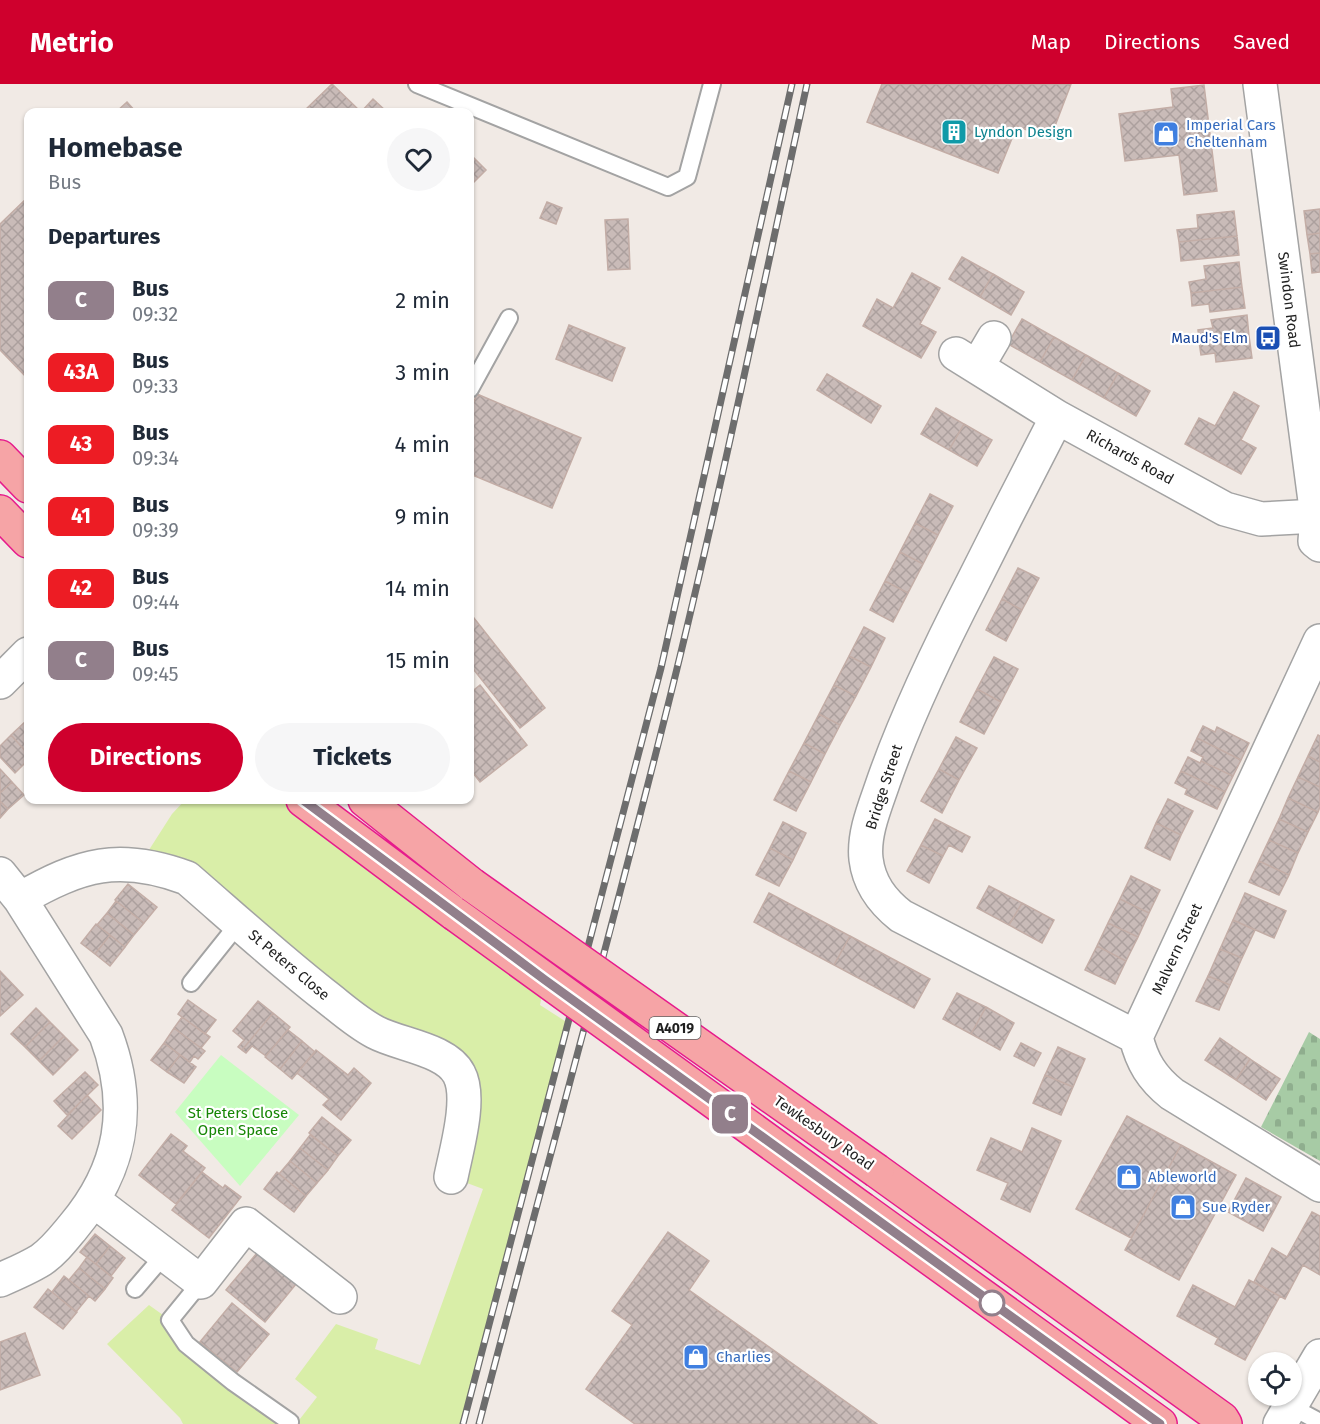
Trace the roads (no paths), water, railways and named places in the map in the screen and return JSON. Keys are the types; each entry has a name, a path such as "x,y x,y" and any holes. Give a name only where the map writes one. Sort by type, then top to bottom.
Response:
{"highway":[{"path":"0,457 24,482"},
{"path":"0,512 24,537"},
{"name":"A4019","path":"308,804 455,914 1160,1424"},
{"name":"Tewkesbury Road","path":"370,804 472,885 877,1171 1222,1419 1225,1424"}],"street":[{"name":"Swindon Road","path":"1260,84 1319,526"},
{"name":"Richards Road","path":"994,338 966,361 1057,417 1225,509 1261,519 1319,526"},
{"name":"Bridge Street","path":"1057,417 918,693 877,802 866,840 866,858 869,875 876,891 887,905 901,916 1136,1037"},
{"name":"Malvern Street","path":"1136,1037 1320,641"},
{"path":"0,682 24,658"},
{"name":"St Peters Close","path":"0,1280 28,1268 48,1254 79,1220 93,1200 109,1168 119,1134 121,1100 115,1059 106,1035 10,887 52,880 73,872 117,864 140,864 187,878 303,979 357,1020 375,1032 444,1058 458,1072 464,1088 450,1178"},
{"path":"1136,1037 1140,1053 1158,1083 1172,1094 1320,1185"},
{"path":"93,1200 201,1282 246,1224 340,1297"},
{"path":"1286,1415 1320,1356"}],"lane":[{"path":"417,84 668,187 687,177 712,84"},
{"path":"474,382 509,318"},
{"path":"192,983 239,923"},
{"path":"135,1289 165,1254"},
{"path":"201,1282 170,1320 186,1344 233,1382 290,1422"},
{"path":"1286,1415 1320,1422"}],"railway":[{"path":"463,1424 661,668 792,84"},
{"path":"479,1424 671,693 724,465 807,84"}],"place":[{"name":"Lyndon Design","path":"954,132"},
{"name":"Imperial Cars Cheltenham","path":"1166,134"},
{"name":"Maud's Elm","path":"1268,338"},
{"name":"Ableworld","path":"1129,1177"},
{"name":"Sue Ryder","path":"1183,1207"},
{"name":"Charlies","path":"696,1357"}],"park label":[{"name":"St Peters Close Open Space","path":"238,1122"}]}
